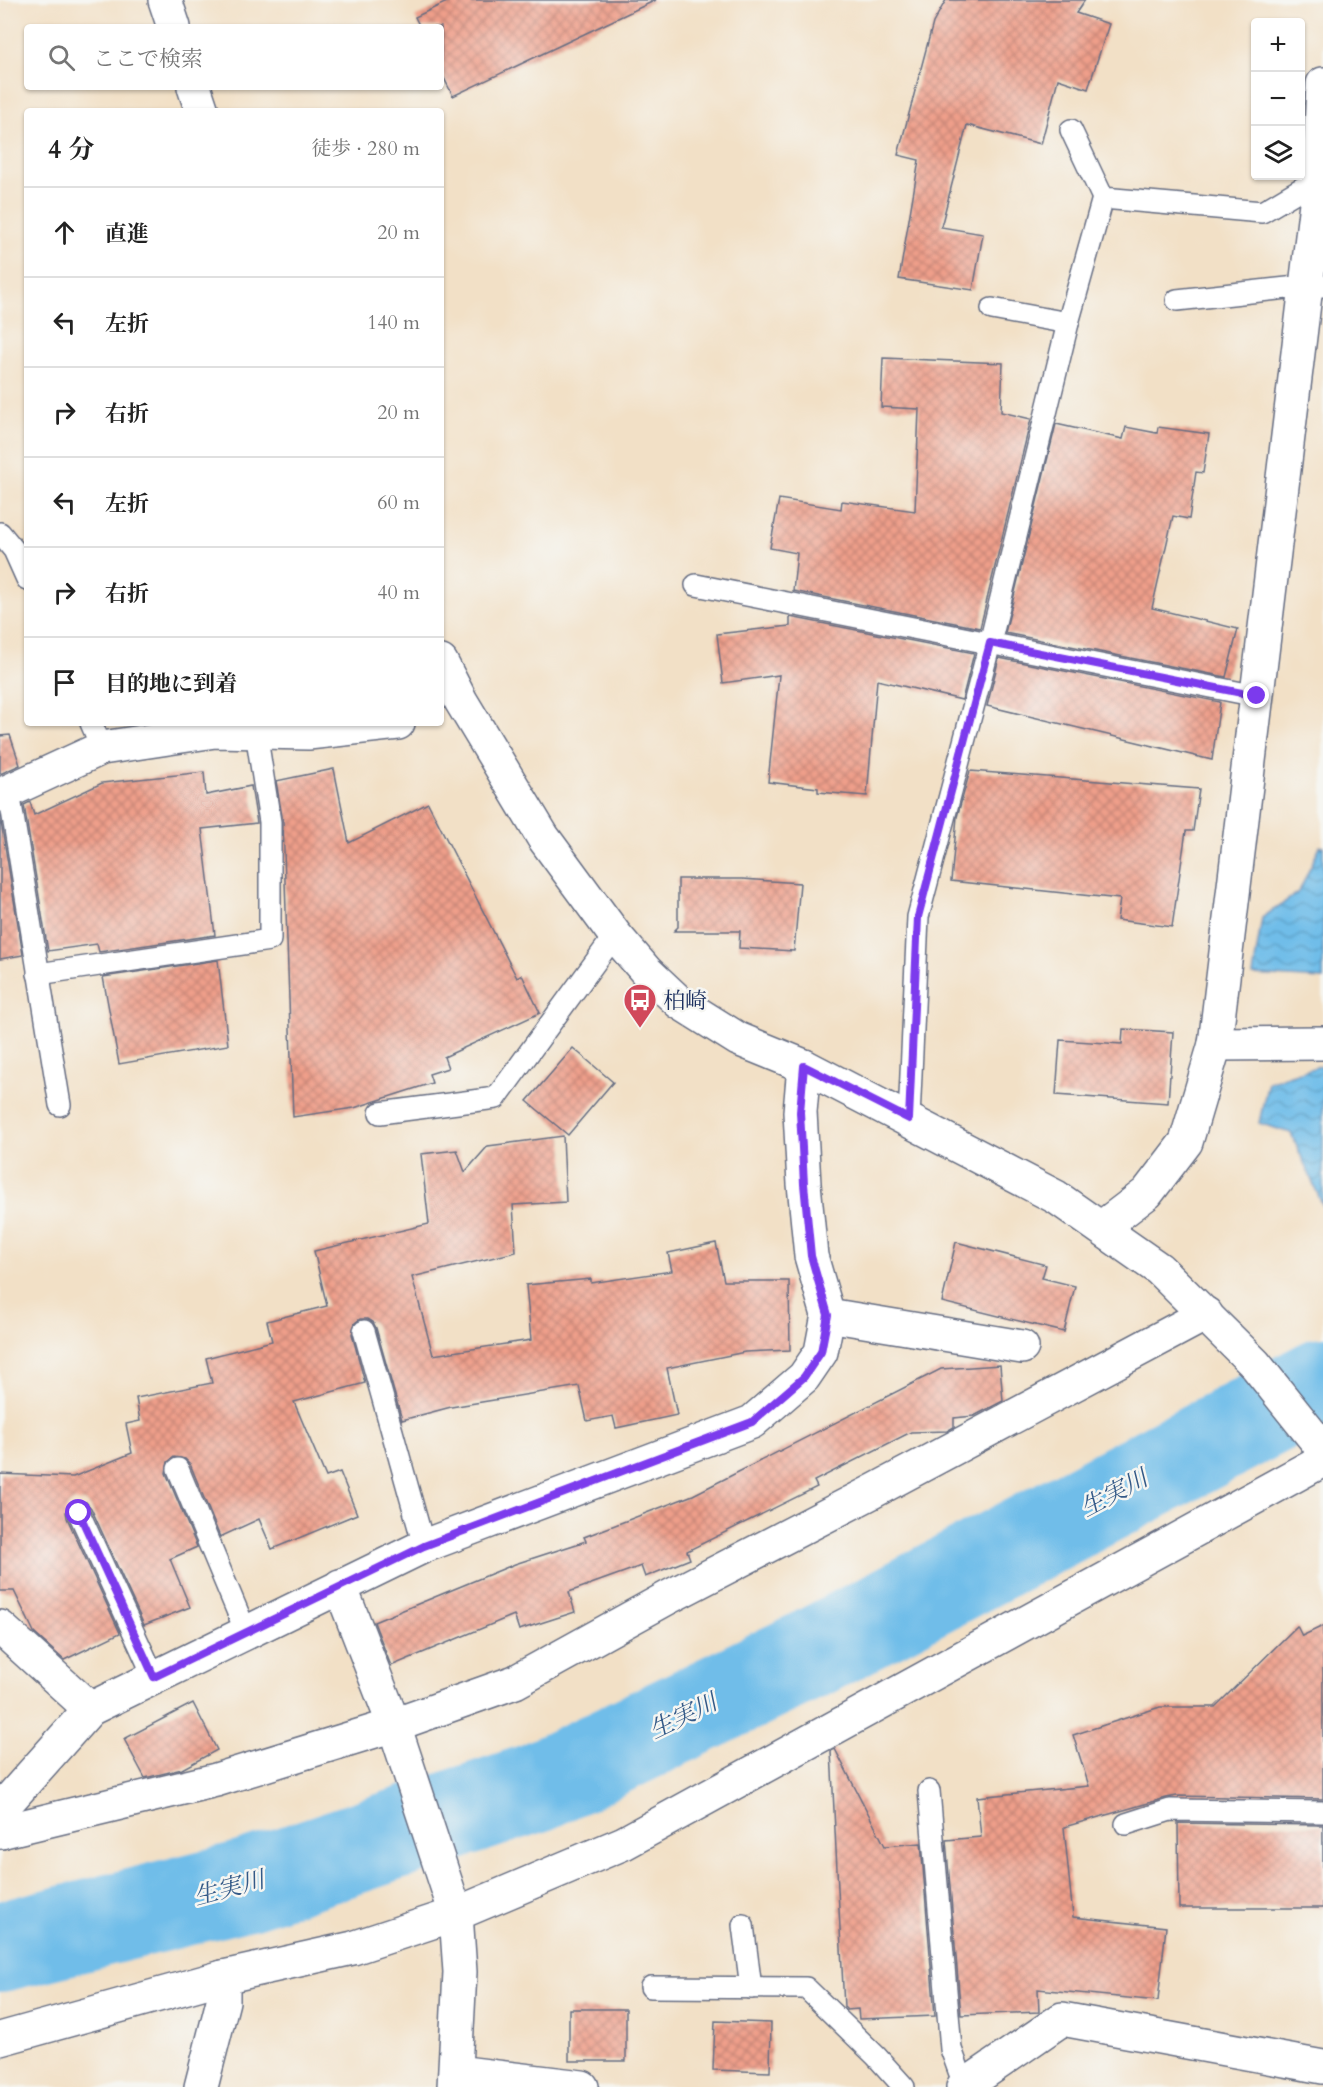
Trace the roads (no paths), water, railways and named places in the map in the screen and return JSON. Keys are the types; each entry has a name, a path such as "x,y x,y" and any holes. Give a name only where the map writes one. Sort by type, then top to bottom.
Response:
{"street":[{"path":"165,0 173,24"},
{"path":"1101,1228 1147,1193 1186,1142 1215,1044 1257,696 1315,286 1323,84"},
{"path":"195,90 201,108"},
{"path":"444,675 451,706 543,837 615,935 646,971 679,1002 738,1039 804,1066 1056,1197 1101,1228 1159,1269 1206,1314 1255,1364 1323,1449"},
{"path":"4,793 96,735 214,731 308,733 371,726"},
{"path":"1215,1044 1323,1043"},
{"path":"804,1066 800,1112 804,1184 811,1256 828,1315 821,1352 804,1377 752,1422 424,1546 90,1709 1,1809 1,1832 216,1780 394,1725 515,1682 669,1596 870,1493 1206,1314"},
{"path":"828,1315 1022,1347"},
{"path":"0,2039 223,1977 353,1948 456,1914 624,1844 1323,1460"},
{"path":"340,1586 394,1725 456,1914 460,1972 455,2080 582,2087"},
{"path":"0,1627 90,1709"},
{"path":"201,2087 223,2001 223,1977"},
{"path":"963,2086 1062,2019 1323,2067"}],"lane":[{"path":"909,1119 918,917 990,643 1068,323 1103,198 1071,130"},
{"path":"1103,198 1262,212 1319,178"},
{"path":"1177,300 1315,286"},
{"path":"992,309 1068,323"},
{"path":"0,533 14,550 24,572"},
{"path":"696,585 1257,696"},
{"path":"38,974 270,940 270,822 256,732"},
{"path":"4,793 60,1105"},
{"path":"380,1113 496,1098 615,935"},
{"path":"364,1331 424,1546"},
{"path":"178,1469 246,1632"},
{"path":"79,1513 154,1677"},
{"path":"929,1791 951,2049 963,2086"},
{"path":"1126,1824 1170,1810 1323,1812"},
{"path":"743,1925 751,1988"},
{"path":"651,1987 806,1988 876,2056 904,2087"}],"water":[{"path":"1320,846 1323,846 1323,979 1253,975 1262,918 1299,892"},
{"path":"1323,1065 1323,1206 1291,1133 1259,1123 1268,1082"}],"waterway":[{"name":"生実川","path":"0,1947 247,1885 537,1787 809,1655 1323,1382"}],"place":[{"name":"柏崎","path":"640,1029"}]}
